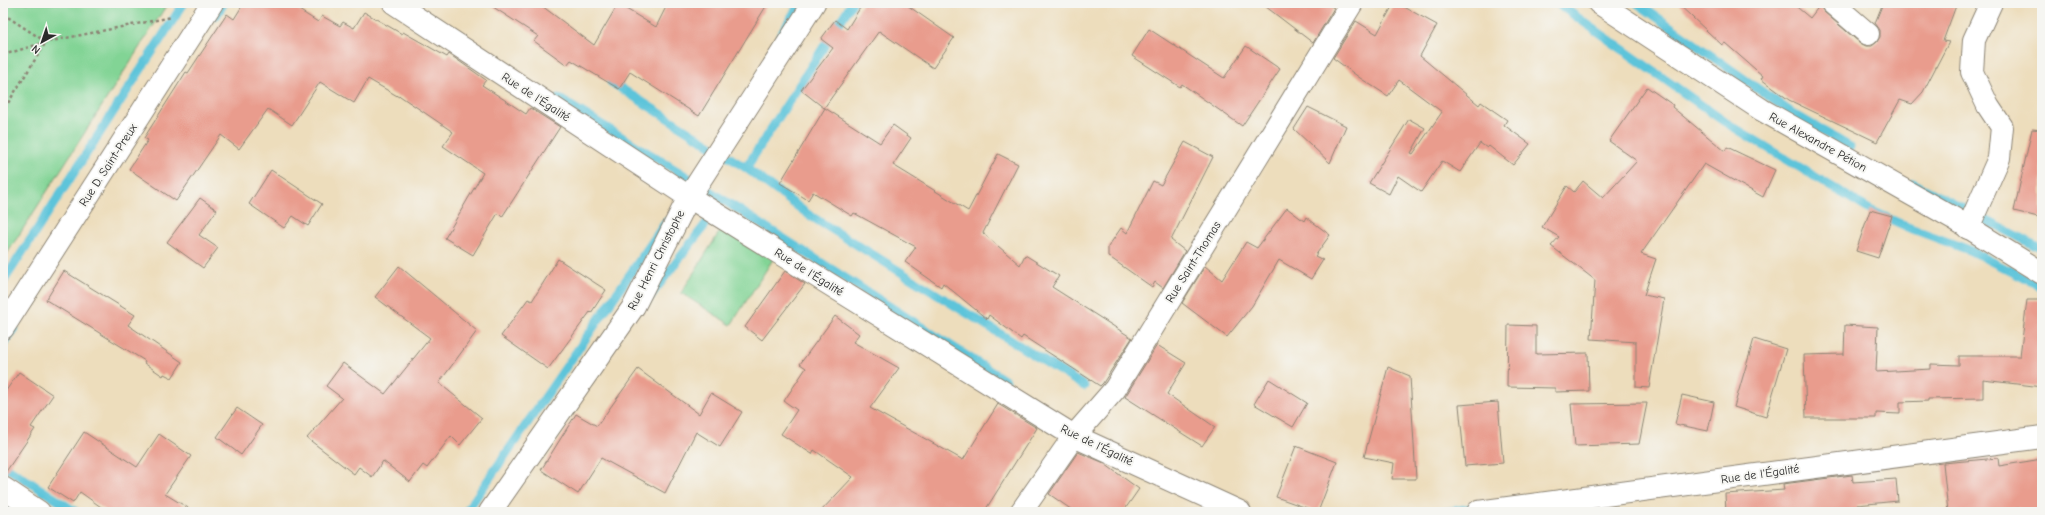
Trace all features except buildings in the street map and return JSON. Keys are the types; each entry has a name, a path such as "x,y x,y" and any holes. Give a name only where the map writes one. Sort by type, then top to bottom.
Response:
{"street":[{"name":"Rue de l'Égalité","path":"394,3 689,198 1074,436 1240,512"},
{"name":"Rue Henri Christophe","path":"490,512 634,306 689,198 814,3"},
{"name":"Rue Saint-Thomas","path":"1021,512 1074,436 1115,389 1352,3"},
{"name":"Rue Alexandre Pétion","path":"1599,3 1762,110 1968,228 2042,273"},
{"path":"1832,3 1868,34"},
{"path":"1968,228 1999,158 2002,127 1988,106 1972,72 1974,40 1991,3"},
{"name":"Rue D. Saint-Preux","path":"3,328 210,6"},
{"name":"Rue de l'Égalité","path":"1478,512 2042,437"},
{"path":"3,488 39,512"}],"path":[{"path":"3,55 46,42 210,6"},
{"path":"3,14 46,42"},
{"path":"3,112 46,42"}],"green space":[{"path":"3,3 168,3 3,260"},
{"path":"727,220 777,253 731,325 681,293"}],"waterway":[{"path":"3,282 184,3"},
{"path":"216,16 224,3"},
{"path":"780,36 800,3"},
{"path":"746,168 852,3"},
{"path":"1557,3 1725,122 1870,210 1910,228 1969,250 2042,287"},
{"path":"1637,3 1792,113 1850,147"},
{"path":"611,82 746,168 809,215 1084,386"},
{"path":"558,98 694,181 691,185"},
{"path":"697,183 1006,381"},
{"path":"1913,183 2042,249"},
{"path":"645,303 715,212"},
{"path":"466,512 666,222"},
{"path":"3,345 14,328"},
{"path":"3,465 76,512"},
{"path":"3,506 13,512"},
{"path":"1446,512 1479,507"}]}
